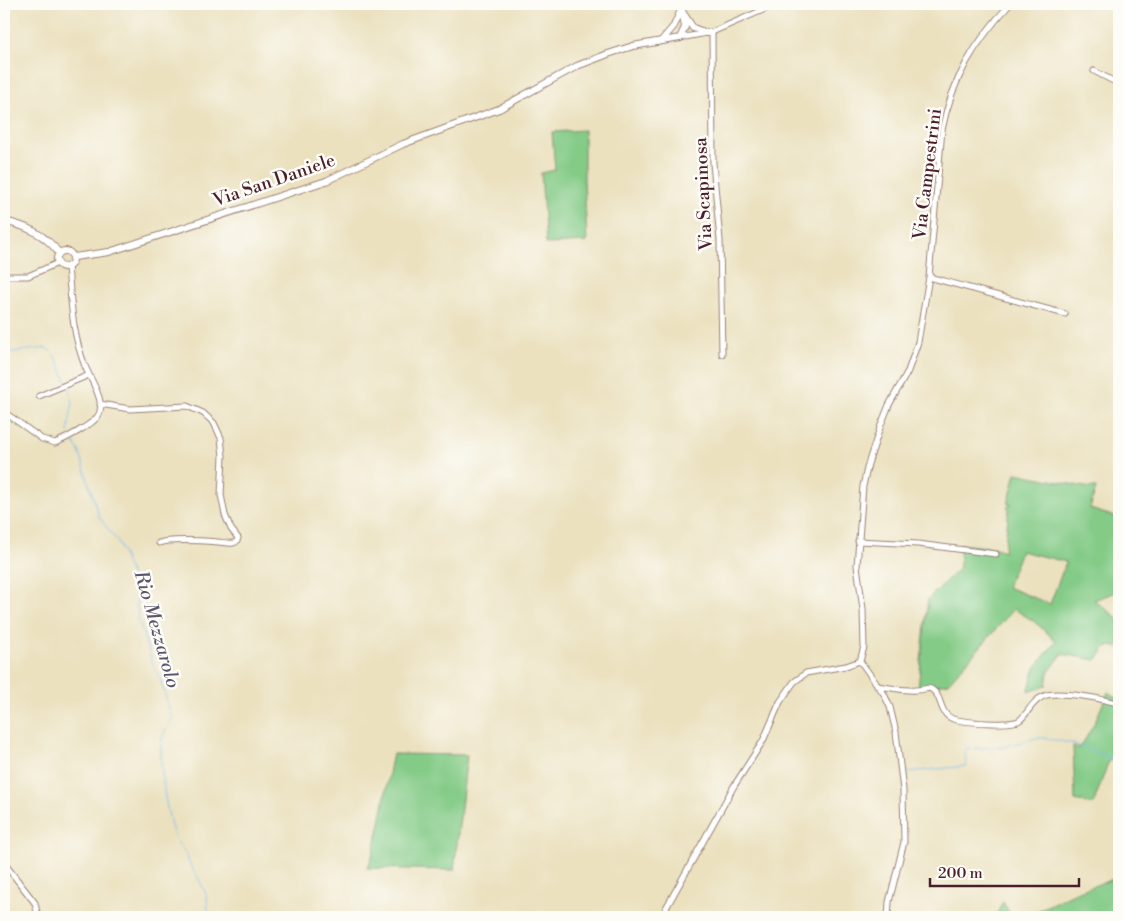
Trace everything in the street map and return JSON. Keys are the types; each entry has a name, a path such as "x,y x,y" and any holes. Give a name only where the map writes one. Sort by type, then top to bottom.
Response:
{"street":[{"path":"680,38 709,32 776,4"},
{"name":"Via Campestrini","path":"860,661 865,638 857,566 863,486 868,464 889,406 912,361 919,334 929,277 945,113 962,68 971,52 1010,4"},
{"path":"681,7 693,28 709,32"},
{"path":"662,40 674,26 681,7"},
{"path":"680,38 685,27 681,7"},
{"path":"674,26 680,38"},
{"name":"Via Scapinosa","path":"709,32 713,163 720,240 722,354"},
{"name":"Via San Daniele","path":"74,257 109,252 326,181 402,144 499,109 577,66 622,49 680,38"},
{"path":"1094,71 1119,84"},
{"path":"4,221 34,230 60,252"},
{"path":"69,251 74,257 72,264 68,267 63,267 58,263 57,258 60,252 69,251"},
{"path":"4,276 28,276 58,263"},
{"path":"4,412 42,439 55,443 71,436 98,417 99,398 79,351 68,267"},
{"path":"929,277 1065,314"},
{"path":"39,396 89,375"},
{"path":"100,404 130,409 187,406 203,413 214,423 221,438 223,456 221,496 225,515 231,529 238,538 237,542 232,544 192,541 163,542 159,544"},
{"path":"858,540 918,544 996,554"},
{"path":"661,917 734,786 763,741 780,702 794,682 806,673 846,666 860,661 884,694 890,707 896,732 904,790 904,842 889,902 888,917"},
{"path":"877,686 904,690 929,688 938,695 943,712 952,719 1008,724 1018,722 1034,702 1047,695 1104,699 1119,704"},
{"path":"4,863 35,903 38,917"}],"green space":[{"path":"584,130 587,242 546,244 541,173 555,170 552,132"},
{"path":"1016,473 1096,488 1090,509 1119,518 1119,591 1094,600 1119,619 1119,647 1107,646 1096,660 1062,654 1048,673 1046,686 1028,692 1035,668 1056,641 1035,622 1014,609 948,683 918,688 928,599 960,567 960,544 996,548 1004,551 1009,509 1007,507 1012,505 1008,504","holes":["1021,551 1066,562 1050,604 1007,587"]},
{"path":"1108,692 1119,699 1119,763 1109,760 1093,805 1075,800 1073,746 1080,748 1094,724"},
{"path":"393,754 467,755 454,870 367,868 378,833"},
{"path":"1119,877 1119,917 1024,917 1076,892"},
{"path":"1003,902 1012,917 995,917"}],"waterway":[{"name":"Rio Mezzarolo","path":"4,353 46,348 56,358 66,382"},
{"name":"Rio Mezzarolo","path":"68,433 73,403 69,387"},
{"name":"Rio Mezzarolo","path":"71,438 79,451 99,517 118,542 134,583 139,621 153,665 161,681 172,719 163,735 161,750 162,777 170,821 177,842 205,891 208,909 207,917"},
{"path":"908,772 966,766 965,749 1004,747 1036,738 1075,744 1119,761"}]}
